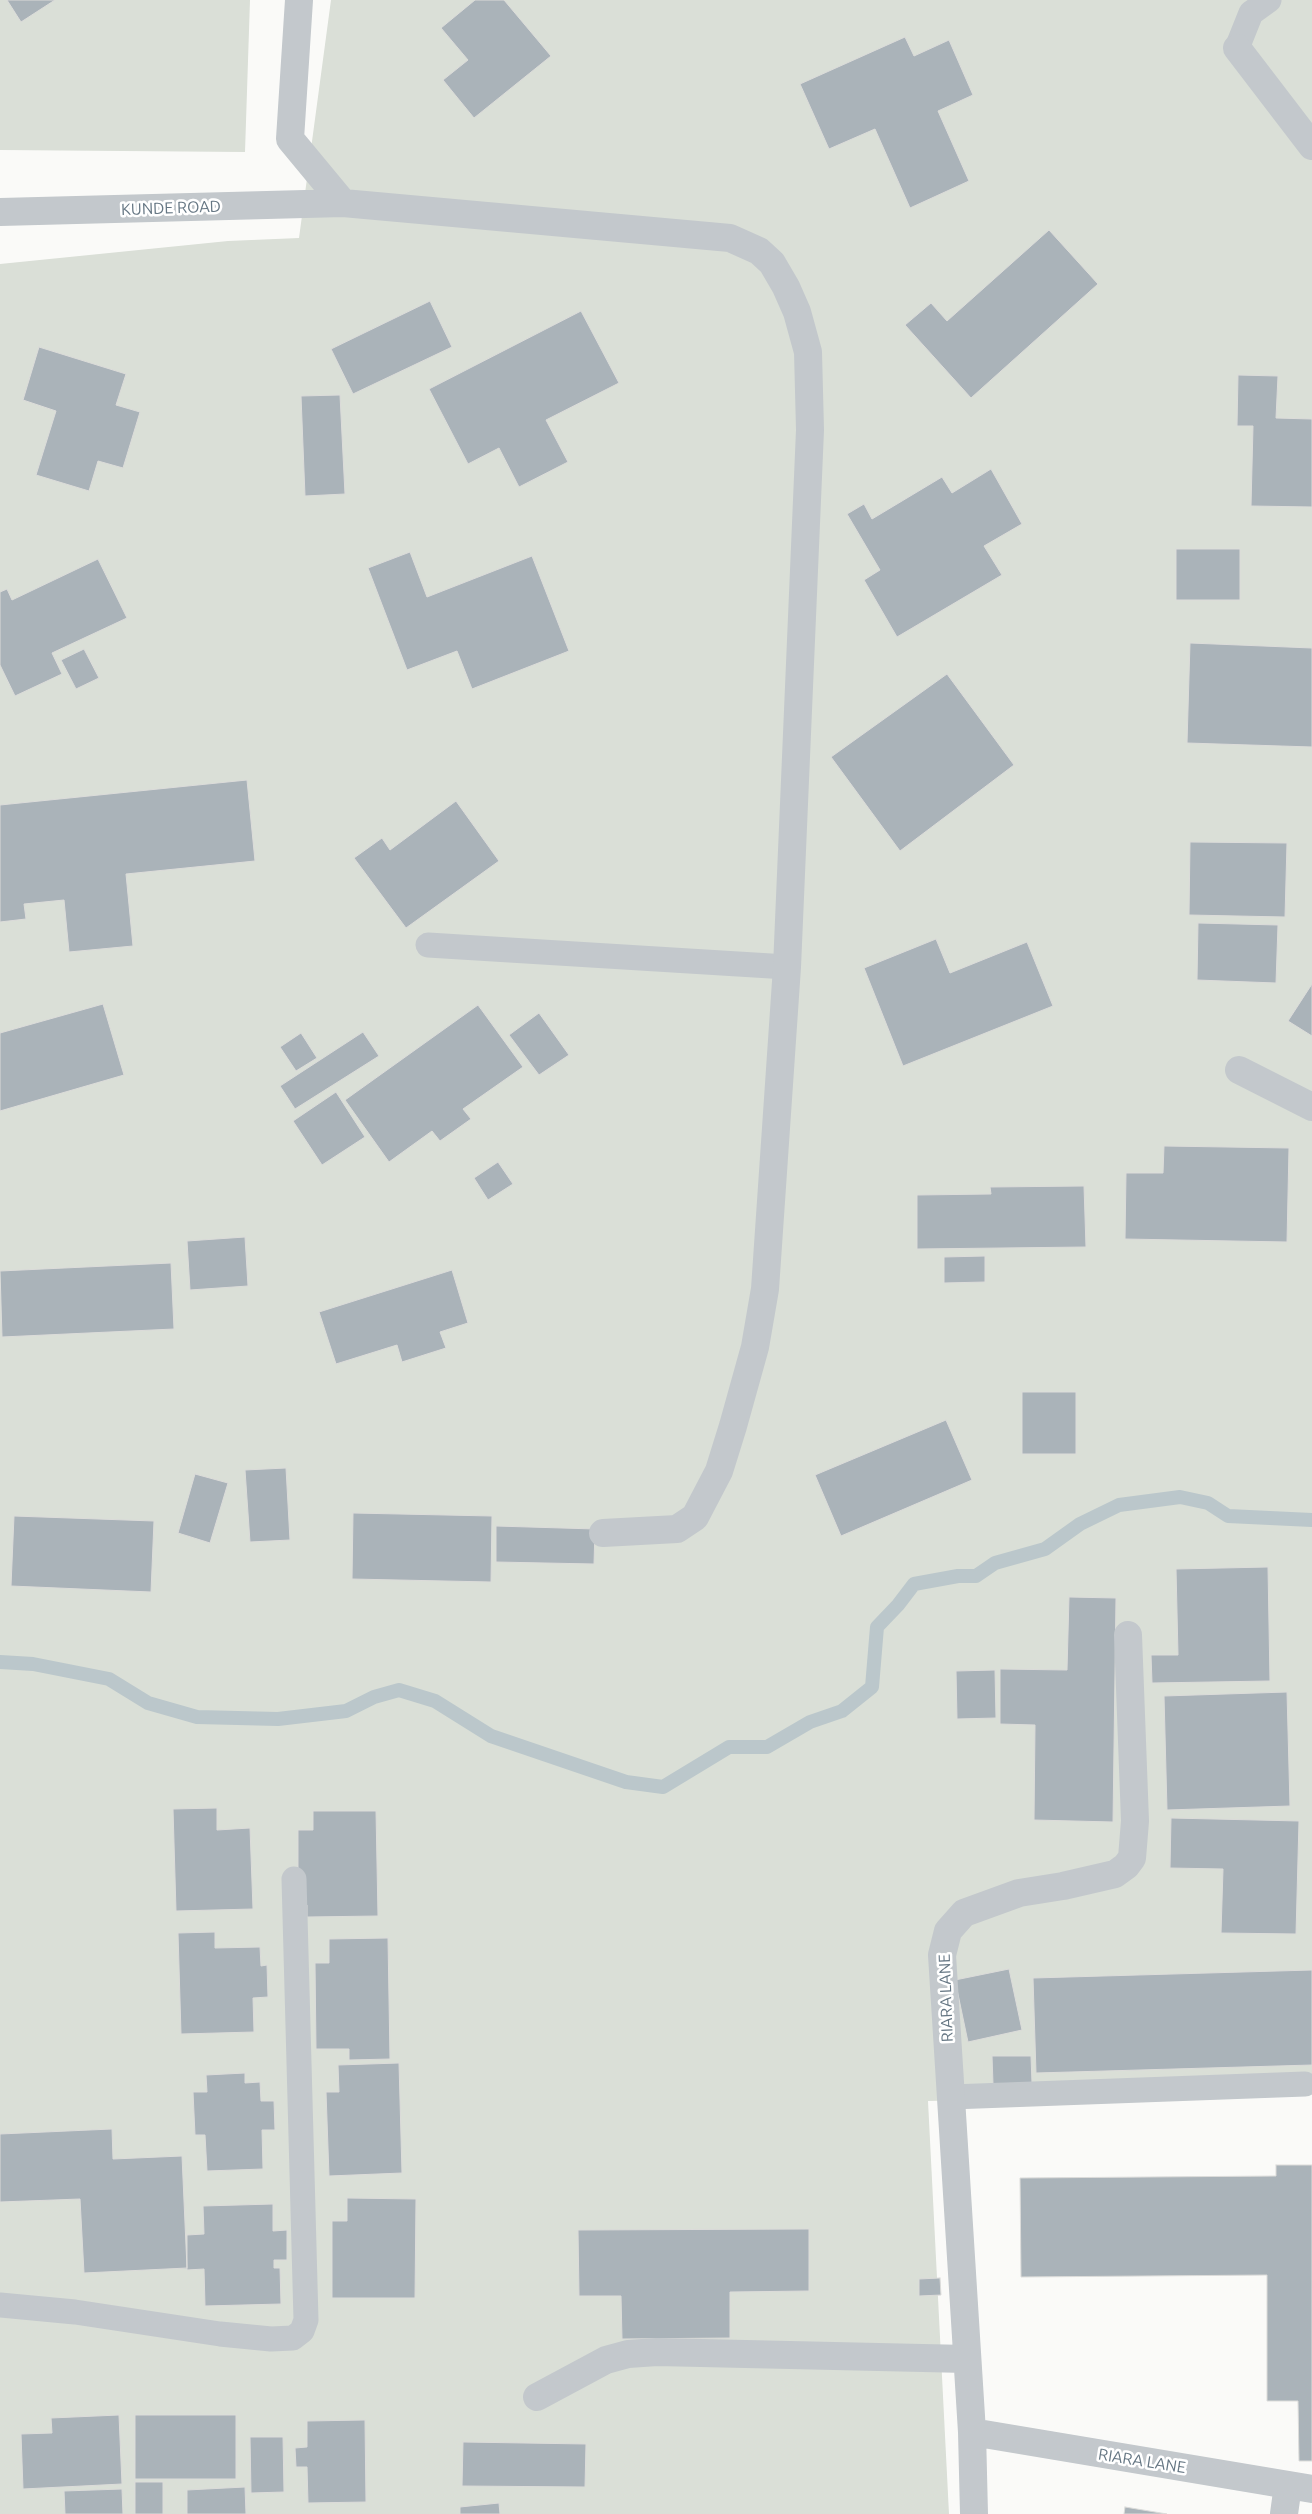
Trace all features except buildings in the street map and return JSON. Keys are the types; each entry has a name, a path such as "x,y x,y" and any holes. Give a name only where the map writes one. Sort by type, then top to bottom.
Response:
{"street":[{"path":"299,0 290,139 343,203"},
{"path":"1237,48 1312,146"},
{"name":"KUNDE ROAD","path":"0,212 343,203 730,238 759,251 772,263 786,287 797,312 808,352 810,430 787,966 765,1289 755,1347 733,1426 719,1471 695,1517 677,1529 603,1533"},
{"path":"1239,1070 1312,1107"},
{"name":"RIARA LANE","path":"974,2514 972,2432 942,1955 948,1931 964,1913 1019,1893 1115,1874 1126,1866 1132,1858 1135,1821 1128,1635"},
{"path":"537,2397 606,2360 628,2354 666,2352 967,2359"},
{"name":"RIARA LANE","path":"972,2432 1300,2487"},
{"path":"1284,2514 1300,2487"}],"lane":[{"path":"1237,48 1251,13 1269,0"},
{"path":"428,945 787,966"},
{"path":"0,2305 75,2312 220,2334 271,2339 293,2338 302,2331 306,2320 294,1879"},
{"path":"951,2097 1305,2084"}],"shaded area":[{"path":"0,0 250,0 245,152 0,150"},
{"path":"331,0 1312,0 1312,2091 928,2101 949,2514 0,2514 0,264 228,241 299,238"}],"waterway":[{"path":"0,1662 33,1664 109,1679 148,1703 197,1717 278,1719 346,1711 374,1697 399,1690 435,1701 491,1736 626,1782 663,1787 729,1747 767,1747 810,1722 842,1711 872,1687 877,1627 898,1605 914,1584 958,1576 976,1576 995,1563 1045,1549 1080,1524 1119,1505 1180,1497 1208,1503 1228,1516 1312,1520"}]}
